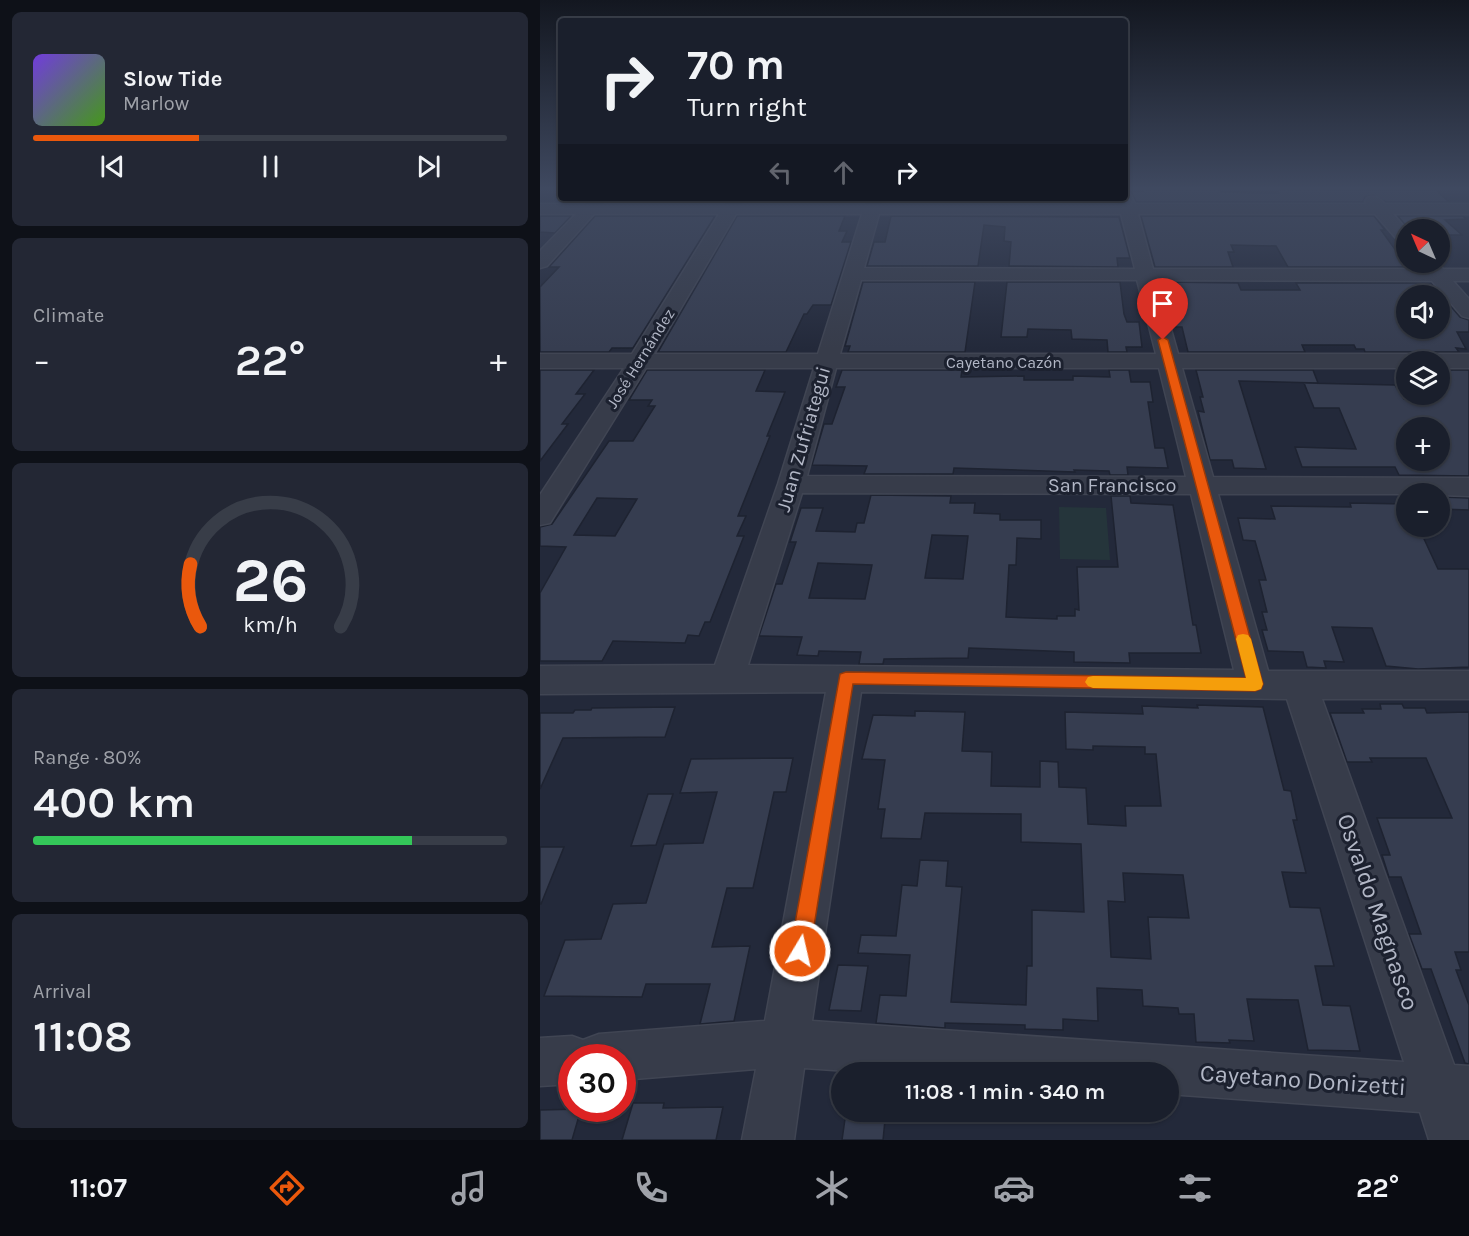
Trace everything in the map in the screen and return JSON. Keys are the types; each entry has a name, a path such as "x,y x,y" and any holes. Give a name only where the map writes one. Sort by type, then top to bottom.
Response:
{"street":[{"path":"540,262 559,242"},
{"name":"José Hernández","path":"540,516 640,360 711,242"},
{"name":"Juan Zufriategui","path":"727,679 791,484 862,242"},
{"path":"1137,242 1255,684"},
{"path":"852,274 1146,274 1396,270"},
{"path":"1450,272 1469,275"},
{"path":"1435,273 1469,312"},
{"name":"Cayetano Cazón","path":"540,361 1469,361"},
{"name":"San Francisco","path":"791,484 1469,487"},
{"path":"768,1140 846,678"},
{"path":"540,680 846,678 1300,685 1469,685"},
{"name":"Osvaldo Magnasco","path":"1300,685 1454,1090 1455,1140"},
{"name":"Cayetano Donizetti","path":"636,1055 784,1043 1454,1090"},
{"path":"540,1062 558,1061"}],"shaded area":[{"path":"1059,507 1106,508 1110,560 1060,559"}],"building":[{"path":"571,242 699,242 633,348 612,348 609,352 540,352 540,287 559,267 549,267"},
{"path":"722,242 851,242 831,305 813,305 807,314 804,314 786,352 658,352"},
{"path":"874,242 981,242 978,266 867,266"},
{"path":"1011,242 1126,242 1130,258 1117,258 1118,267 1009,266"},
{"path":"1148,242 1390,242 1396,251 1396,267 1288,267 1276,246 1231,245 1234,252 1228,252 1233,267 1155,267"},
{"path":"863,282 975,282 965,352 848,352 850,346 845,346"},
{"path":"1007,282 1120,282 1124,314 1127,322 1139,322 1142,347 1126,347 1127,352 1108,352 1107,340 1072,339 1071,330 1028,329 1027,337 1001,337"},
{"path":"1161,282 1238,283 1241,290 1300,290 1296,283 1431,283 1433,285 1396,285 1396,339 1450,339 1450,305 1460,317 1469,320 1469,332 1457,332 1466,349 1456,348 1459,352 1365,352 1364,349 1356,349 1354,345 1302,345 1305,352 1188,352 1182,327 1173,327"},
{"path":"540,370 594,370 576,394 585,394 562,424 568,424 540,461"},
{"path":"647,370 765,370 756,391 785,392 738,516 746,516 737,536 744,536 710,622 705,622 699,636 688,635 685,643 613,641 602,661 540,661 540,593 566,547 540,546 540,527 552,524 609,441 633,441 655,406 648,406 652,400 629,400","holes":["597,498 637,499 615,536 574,535"]},
{"path":"842,370 962,370 961,377 1024,376 1024,380 1073,380 1073,376 1110,377 1109,370 1129,370 1131,382 1150,382 1153,402 1148,402 1155,448 1164,448 1168,468 1127,467 1128,475 1110,475 1109,471 954,468 953,474 864,474 867,466 812,465 824,424 832,424 845,387 836,387"},
{"path":"1196,370 1313,370 1318,383 1239,381 1266,469 1234,468 1232,460 1210,460 1198,411 1204,412 1200,397 1203,397"},
{"path":"1450,370 1469,370 1469,476 1399,475 1397,471 1450,471 1450,417 1396,417 1396,469 1395,467 1302,467 1295,447 1356,449 1339,408 1314,408 1304,383 1395,385 1396,405 1450,405"},
{"path":"871,495 951,496 950,503 975,503 974,513 1000,514 1000,520 1041,520 1041,539 1017,538 1016,565 1009,565 1006,617 1057,619 1057,616 1075,616 1075,609 1079,610 1077,567 1118,567 1111,496 1130,496 1131,503 1173,505 1193,625 1196,625 1201,653 1129,653 1130,663 1074,662 1074,652 969,648 968,658 884,659 883,664 859,664 861,652 819,651 818,656 797,655 802,637 759,636 776,584 782,584 796,542 790,542 801,508 823,508 816,531 855,532 857,523 864,523","holes":["932,535 968,536 963,579 925,578","818,563 872,565 865,599 809,598"]},
{"path":"1450,497 1469,498 1469,510 1450,509"},
{"path":"1350,503 1396,504 1396,537 1423,537 1438,569 1469,569 1469,667 1418,669 1386,666 1372,628 1332,627 1344,662 1324,661 1326,668 1307,667 1303,652 1268,651 1262,630 1267,630 1262,612 1267,612 1259,580 1266,580 1255,541 1243,540 1238,518 1275,519 1271,506 1351,507"},
{"path":"1380,704 1402,704 1404,708 1425,708 1427,713 1469,712 1469,952 1455,952 1461,970 1456,970 1469,1005 1469,1064 1465,1063 1431,969 1422,969 1409,934 1421,934 1401,877 1389,877 1382,855 1390,855 1377,818 1452,818 1426,758 1370,758 1372,762 1347,762 1330,713 1364,713 1362,709 1381,709"},
{"path":"1197,705 1263,707 1284,790 1291,791 1297,820 1293,820 1306,873 1282,872 1290,907 1320,908 1334,966 1315,966 1323,1005 1350,1006 1360,1051 1308,1050 1298,1000 1247,999 1254,1041 1196,1042 1194,1014 1179,1014 1178,1008 1143,1006 1142,990 1097,988 1098,1021 1063,1019 1063,1030 1025,1029 1025,1025 945,1023 945,1028 876,1023 880,995 906,996 910,955 858,953 861,935 896,936 902,885 917,886 920,860 948,861 946,886 962,887 951,1002 1026,1005 1027,966 1032,966 1032,910 1084,912 1081,844 1021,842 1021,814 925,813 921,839 881,838 885,809 878,809 885,760 862,759 873,715 915,716 915,711 965,712 962,751 992,752 991,786 1040,787 1040,761 1058,762 1059,787 1086,788 1088,824 1126,826 1125,806 1161,806 1156,754 1145,754 1145,747 1093,746 1093,750 1066,749 1065,712 1143,714 1142,706 1198,708","holes":["1123,873 1183,875 1189,918 1148,917 1151,959 1111,957 1108,901 1125,902"]},
{"path":"675,707 665,737 563,738 540,789 540,713 573,713 575,710 591,710 592,708"},
{"path":"793,758 786,792 774,792 753,888 727,888 712,947 750,946 734,1021 700,1024 710,984 646,984 642,997 544,996 565,940 601,939 613,904 646,903 664,844 703,843 717,792 680,793 691,759"},
{"path":"648,794 673,794 656,845 631,846"},
{"path":"540,847 564,847 541,904 540,904"},
{"path":"838,965 868,966 861,1011 829,1010"},
{"path":"636,1103 664,1103 663,1108 723,1107 716,1140 622,1140 627,1122 636,1122"},
{"path":"540,1110 558,1110 558,1122 577,1122 572,1140 540,1140"},
{"path":"845,1122 885,1122 883,1140 842,1140"}],"slow traffic":[{"path":"1093,682 1255,684 1243,639"}],"route":[{"path":"800,951 846,678 1255,684 1163,340"}]}
